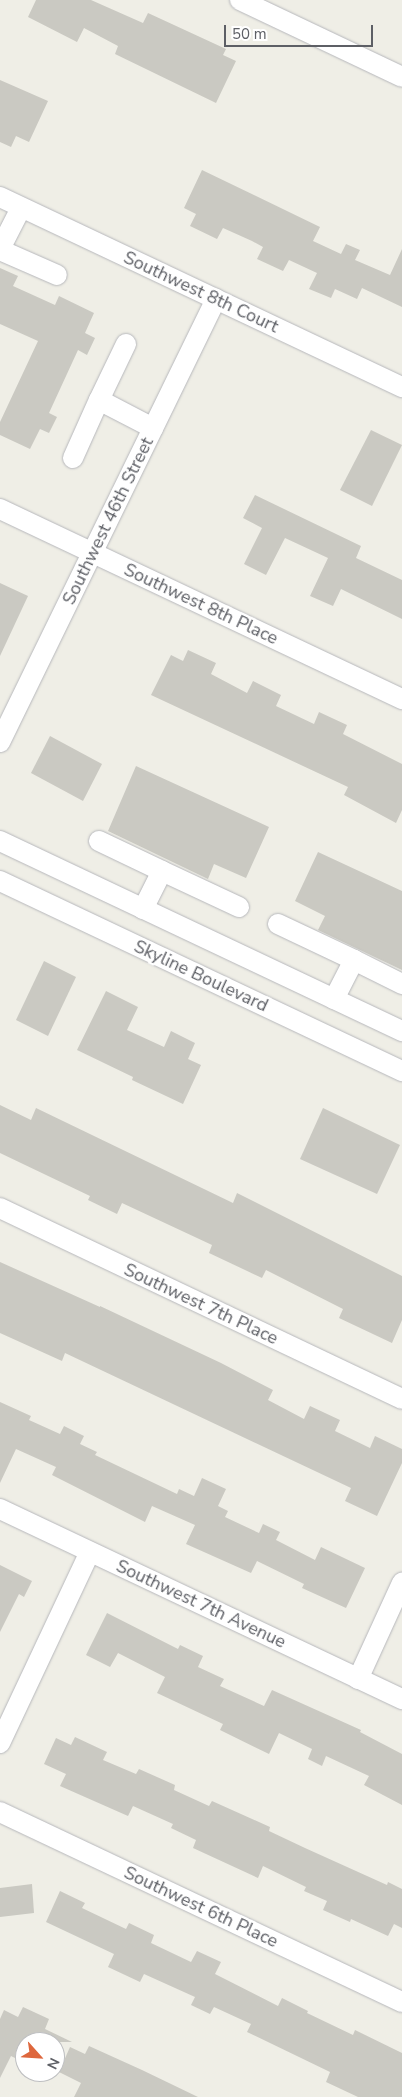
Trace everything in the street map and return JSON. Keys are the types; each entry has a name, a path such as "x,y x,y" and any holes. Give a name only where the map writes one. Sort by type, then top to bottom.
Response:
{"street":[{"path":"240,0 402,77"},
{"name":"Southwest 8th Court","path":"0,198 402,387"},
{"path":"22,208 0,249 57,275"},
{"name":"Southwest 46th Street","path":"0,742 216,299"},
{"path":"73,458 126,344"},
{"path":"99,400 153,428"},
{"name":"Southwest 8th Place","path":"0,509 402,699"},
{"name":"Skyline Boulevard","path":"0,841 402,1031"},
{"path":"99,841 239,907"},
{"path":"143,909 162,871"},
{"name":"Skyline Boulevard","path":"0,881 402,1071"},
{"path":"278,924 402,984"},
{"path":"334,999 354,960"},
{"name":"Southwest 7th Place","path":"0,1208 402,1399"},
{"name":"Southwest 7th Avenue","path":"0,1509 402,1700"},
{"path":"0,1742 90,1552"},
{"path":"358,1678 402,1583"},
{"name":"Southwest 6th Place","path":"0,1812 402,2002"}],"building":[{"path":"36,0 91,0 143,23 148,13 226,49 223,55 236,61 216,103 115,54 118,46 84,28 77,42 28,17"},
{"path":"0,80 48,101 29,142 16,136 11,147 0,142"},
{"path":"202,170 320,227 313,241 341,254 346,244 360,250 355,260 390,275 402,249 402,307 362,288 357,299 335,289 331,298 309,289 317,273 289,260 283,271 257,259 263,247 252,241 223,228 217,239 190,226 196,214 184,208"},
{"path":"0,268 18,276 13,286 55,305 59,296 94,313 85,333 95,338 87,355 78,350 49,413 57,417 49,433 40,429 30,449 0,435 0,422 38,341 0,324"},
{"path":"371,430 402,445 372,506 340,490"},
{"path":"255,495 361,546 356,558 402,580 402,619 341,589 333,606 310,596 328,558 285,538 266,575 244,564 262,528 243,518"},
{"path":"0,583 28,596 0,656"},
{"path":"188,650 216,663 211,674 247,693 253,681 281,695 276,706 314,724 319,712 347,725 343,734 402,764 402,810 396,823 344,795 348,787 151,695 171,655 183,661"},
{"path":"50,736 102,764 83,801 31,773"},
{"path":"136,766 269,827 246,878 214,864 208,879 108,831"},
{"path":"318,852 402,891 402,970 318,930 325,916 295,901"},
{"path":"44,961 76,977 48,1036 16,1020"},
{"path":"106,991 138,1007 127,1030 164,1047 171,1031 195,1043 188,1059 201,1065 183,1104 132,1080 133,1077 77,1050"},
{"path":"0,1105 31,1120 36,1108 233,1203 237,1193 402,1276 402,1320 392,1343 339,1318 343,1309 266,1270 262,1278 209,1253 212,1245 122,1203 117,1214 88,1200 90,1196 0,1153"},
{"path":"323,1108 400,1145 377,1194 300,1159"},
{"path":"0,1262 100,1306 221,1363 273,1390 268,1400 304,1419 310,1406 340,1420 335,1431 370,1448 375,1436 402,1449 402,1463 377,1516 345,1501 351,1488 65,1353 62,1361 0,1333"},
{"path":"0,1402 31,1416 29,1420 60,1434 64,1426 84,1436 80,1444 97,1452 95,1455 177,1494 179,1489 194,1496 202,1478 226,1489 218,1506 228,1511 225,1517 259,1533 263,1524 280,1532 276,1540 315,1560 321,1547 365,1568 346,1608 302,1588 304,1584 257,1561 251,1573 186,1544 195,1525 152,1506 145,1522 52,1475 56,1467 16,1449 0,1483"},
{"path":"0,1565 32,1581 24,1597 19,1594 0,1632"},
{"path":"107,1613 178,1649 180,1645 203,1656 198,1667 224,1679 220,1686 264,1706 272,1690 361,1730 360,1732 402,1754 402,1805 364,1785 369,1776 326,1756 322,1766 308,1759 312,1749 279,1733 269,1754 220,1730 223,1724 157,1693 165,1677 118,1653 110,1667 86,1655"},
{"path":"75,1737 107,1752 103,1760 136,1774 139,1769 175,1785 174,1790 209,1806 212,1801 270,1827 269,1831 305,1848 387,1885 388,1882 402,1889 402,1928 394,1924 388,1936 351,1919 350,1922 323,1910 327,1901 304,1891 306,1887 263,1866 258,1878 193,1848 196,1840 171,1828 173,1824 133,1806 128,1816 60,1786 66,1774 44,1764 56,1738 71,1745"},
{"path":"32,1884 34,1913 0,1917 0,1888"},
{"path":"60,1891 85,1903 82,1908 126,1929 129,1923 154,1935 151,1943 191,1962 197,1951 221,1962 215,1974 278,2006 282,1998 308,2011 307,2013 353,2035 355,2030 402,2053 402,2097 358,2097 326,2082 330,2072 247,2032 251,2024 214,2007 210,2014 191,2005 195,1997 144,1974 140,1982 108,1967 114,1954 46,1922"},
{"path":"23,2007 49,2019 45,2029 51,2032 15,2032 15,2058 11,2056 0,2078 0,2019 4,2010 18,2017"},
{"path":"89,2046 198,2097 74,2097 81,2083 65,2075 65,2058 70,2047 85,2054"}]}
